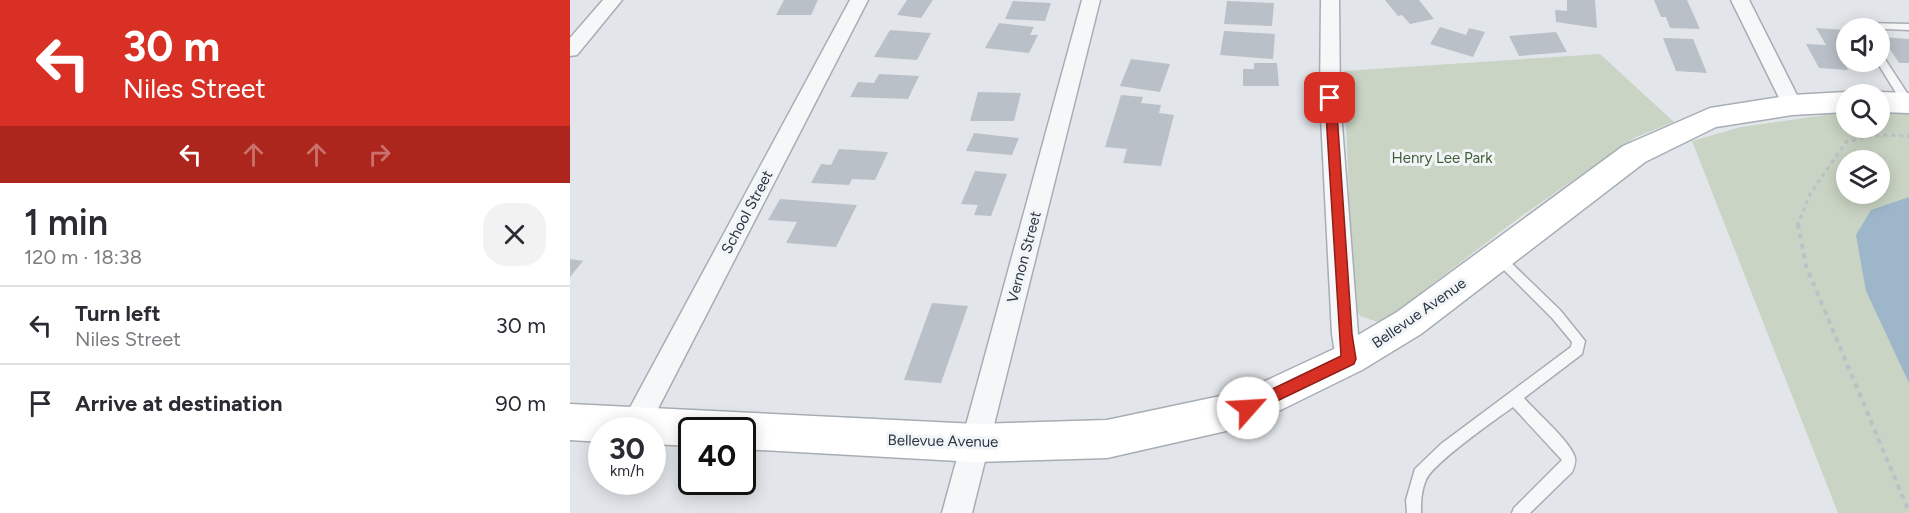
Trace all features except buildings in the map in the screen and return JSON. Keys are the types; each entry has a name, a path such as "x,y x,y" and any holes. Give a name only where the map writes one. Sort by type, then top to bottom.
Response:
{"street":[{"path":"570,50 613,0"},
{"name":"School Street","path":"640,417 859,0"},
{"name":"Vernon Street","path":"957,513 1091,0"},
{"path":"1330,0 1330,98 1345,334 1349,359"},
{"path":"1740,0 1792,105"},
{"path":"1890,102 1909,103"},
{"name":"Bellevue Avenue","path":"756,432 975,443 1107,439 1248,408 1349,359 1409,323 1634,154 1710,118 1792,105 1836,103"},
{"path":"570,422 588,423"}],"lane":[{"path":"1890,27 1909,27"},
{"path":"1889,72 1909,103"},
{"path":"1414,513 1413,500 1420,474 1446,449 1577,350 1579,341 1556,314 1497,256"},
{"path":"1514,398 1566,453 1569,460 1567,467 1519,513"}],"path":[{"path":"1909,136 1875,135 1846,142 1810,194 1797,226 1806,266 1909,513"}],"green space":[{"name":"Henry Lee Park","path":"1600,54 1674,122 1636,137 1520,217 1381,323 1360,316 1350,299 1352,268 1344,71"},
{"path":"1909,112 1909,513 1838,513 1692,141 1741,127 1836,114 1836,138 1890,138 1890,113"}],"water":[{"path":"1909,197 1909,383 1866,291 1856,235 1871,210"}],"route":[{"path":"1248,408 1349,359 1345,334 1330,98"}]}
